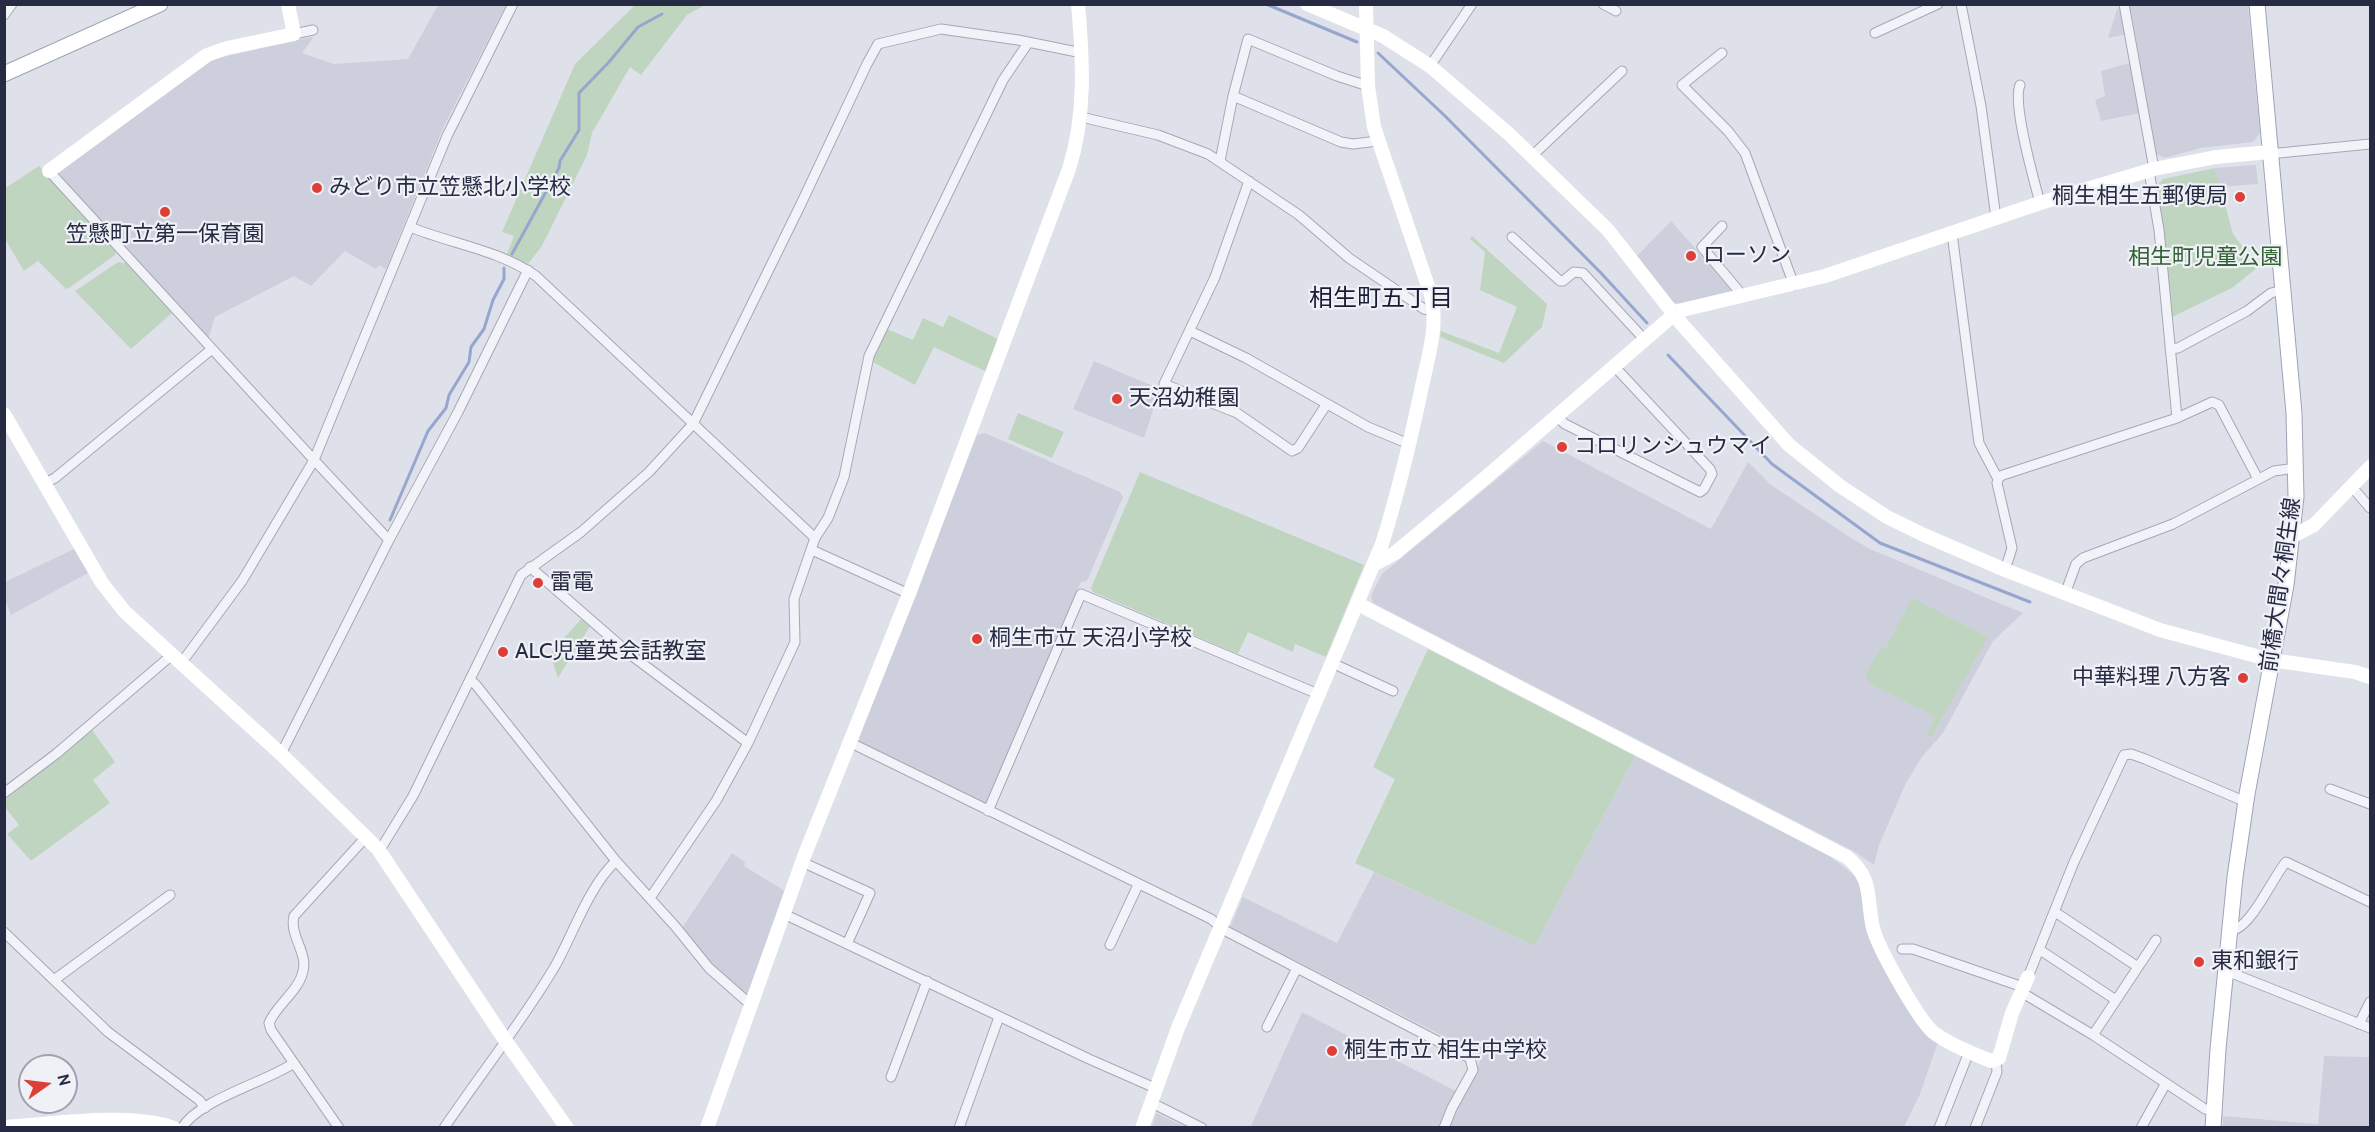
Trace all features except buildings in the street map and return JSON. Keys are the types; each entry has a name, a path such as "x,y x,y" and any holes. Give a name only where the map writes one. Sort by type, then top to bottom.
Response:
{"main road":[{"path":"4,74 160,4"},
{"name":"前橋大間々桐生線","path":"2213,1128 2229,931 2246,802 2286,585 2292,536 2296,468 2283,290 2257,4"}],"street":[{"path":"4,15 12,4"},
{"path":"288,4 294,34"},
{"path":"4,793 36,771 178,658 242,582 314,460 449,130 513,4"},
{"path":"707,1128 802,862 909,594 1069,169 1081,117 1083,85 1078,4"},
{"path":"1307,4 1383,36 1430,66 1532,156 1608,230 1673,314 1750,404 1789,444 1840,486 1905,526 2005,570 2160,630 2271,660 2355,672 2370,677"},
{"path":"1142,1128 1155,1088 1220,926 1373,565 1397,497 1434,327 1431,295 1378,141 1371,114 1366,4"},
{"path":"1430,66 1472,4"},
{"path":"1603,4 1616,11"},
{"path":"1875,33 1938,4"},
{"path":"1961,4 1981,106 1996,218"},
{"path":"2124,4 2159,230 2177,418"},
{"path":"378,849 383,845 413,796 519,580 530,567 581,532 649,472 693,424 878,44 941,29 1082,53"},
{"path":"313,30 227,48 207,55 50,171 389,540"},
{"path":"1220,161 1233,96 1248,39 1337,76 1368,86"},
{"path":"650,898 716,801 748,743 795,642 794,599 815,538 828,518 844,477 869,356 1003,80 1028,43"},
{"path":"1722,53 1682,85 1728,130 1745,153 1794,285"},
{"path":"1532,156 1622,71"},
{"path":"2020,85 2017,97 2040,203"},
{"path":"1233,96 1341,142 1353,144 1378,141"},
{"path":"1081,117 1158,135 1183,143 1220,161 1299,215 1349,258 1424,309 1434,311"},
{"path":"1373,565 1395,553 1557,417 1673,314 1685,309 1794,285 2040,203 2151,170 2216,157 2370,144"},
{"path":"1249,181 1215,277 1164,384 1237,413 1294,451 1326,405"},
{"path":"1722,226 1702,247 1743,296"},
{"path":"410,227 498,256 528,270 815,538"},
{"path":"1952,233 1979,443 1998,479 2012,548 2005,570"},
{"path":"1512,237 1560,282 1574,272 1583,273 1644,339"},
{"path":"281,754 389,540 458,412 528,270"},
{"path":"2170,349 2178,348 2247,311 2271,293 2283,290"},
{"path":"1190,332 1246,358 1368,428 1409,444"},
{"path":"45,483 55,478 212,349"},
{"path":"1557,417 1565,424 1700,492 1704,489 1712,474 1710,469 1614,366"},
{"path":"1998,479 2003,475 2177,418 2212,402 2215,403 2258,479"},
{"path":"4,414 108,591 125,612 281,754 378,849 456,963 505,1040 567,1128"},
{"path":"2292,536 2314,525 2370,467"},
{"path":"2065,594 2076,564 2083,558 2173,524 2274,471 2296,468"},
{"path":"2352,487 2370,508"},
{"path":"812,550 909,594"},
{"path":"530,567 631,654 748,743"},
{"path":"988,811 1081,594 1318,694"},
{"path":"1358,604 1847,857 1866,881 1875,933 1923,1023 1942,1038 1969,1052 1991,1061 1996,1060"},
{"path":"1332,663 1394,691"},
{"path":"470,680 616,861 709,968 752,1005"},
{"path":"849,742 1211,919 1297,968 1470,1058 1473,1070 1444,1128"},
{"path":"1987,1128 1977,1125 1997,1072 1996,1060 2002,1051 2012,1013 2040,950 2074,862 2124,755 2131,754 2145,759 2246,802"},
{"path":"2330,789 2370,804"},
{"path":"339,1128 269,1026 271,1019 303,974 303,957 293,927 294,916 366,837"},
{"path":"444,1128 552,971 601,878 616,861"},
{"path":"802,862 870,893 848,944"},
{"path":"2229,931 2236,931 2247,922 2286,862 2370,902"},
{"path":"1110,945 1138,885"},
{"path":"54,980 170,895"},
{"path":"2055,912 2138,967"},
{"path":"784,914 999,1017 1155,1088"},
{"path":"4,932 108,1032 199,1100 205,1108"},
{"path":"2093,1035 2156,940"},
{"path":"1902,949 1913,949 2024,985 2093,1035 2205,1109 2214,1110"},
{"path":"2040,950 2116,1000"},
{"path":"1267,1027 1297,968"},
{"path":"2225,972 2254,981 2370,1028"},
{"path":"891,1077 927,981"},
{"path":"2359,1024 2370,1002"},
{"path":"959,1128 999,1017"},
{"path":"1938,1128 1969,1052"},
{"path":"182,1128 186,1121 205,1108 294,1063"},
{"path":"2141,1128 2166,1083"},
{"path":"1150,1102 1202,1128"},
{"path":"4,1127 130,1120 169,1127"}],"shaded area":[{"name":"みどり市立笠懸北小学校","path":"438,5 506,5 444,126 386,269 379,265 376,269 345,251 311,286 294,276 215,317 208,340 59,174 60,170 214,59 311,37 313,38 302,53 334,64 408,59"},
{"path":"2130,5 2248,5 2260,133 2253,142 2201,148 2165,158 2156,154"},
{"path":"2117,9 2124,12 2128,34 2108,38"},
{"path":"2132,64 2140,113 2101,121 2095,100 2105,96 2101,71"},
{"path":"2256,165 2258,184 2220,187 2215,168"},
{"path":"1671,221 1734,292 1679,304 1669,301 1636,257"},
{"name":"天沼幼稚園","path":"1094,361 1160,389 1144,438 1073,409"},
{"name":"桐生市立 天沼小学校","path":"985,433 1120,492 1123,497 1087,581 1081,582 988,803 982,805 860,743 859,738 977,435"},
{"path":"1543,441 1711,529 1748,462 1771,485 1870,549 2023,613 1993,641 1943,733 1922,757 1906,783 1879,845 1874,865 1855,852 1373,603 1371,596 1382,574"},
{"path":"76,548 90,572 11,615 5,600 5,582"},
{"path":"1635,756 1831,857 1854,875 1859,882 1888,972 1917,1023 1938,1042 1920,1094 1904,1127 1449,1127 1480,1061 1478,1054 1230,927 1243,897 1337,943 1374,872 1535,946"},
{"path":"732,853 745,862 744,866 785,891 748,996 745,996 711,964 682,928"},
{"name":"桐生市立 相生中学校","path":"1302,1012 1456,1091 1439,1127 1250,1128"},
{"path":"2324,1056 2370,1057 2370,1127 2223,1127 2223,1116 2318,1124"},
{"path":"1156,1113 1186,1127 1152,1127"}],"green space":[{"path":"636,4 705,5 687,15 641,75 630,67 592,133 587,155 542,246 528,264 507,254 514,236 502,232 575,64"},
{"path":"39,166 116,252 115,255 66,289 38,261 24,271 5,239 4,189"},
{"name":"相生町児童公園","path":"2215,168 2233,234 2258,267 2232,288 2172,317 2157,186 2163,179"},
{"path":"1472,236 1547,304 1542,327 1504,363 1440,337 1441,331 1499,353 1517,307 1480,290 1485,252 1470,239"},
{"path":"118,262 126,263 172,313 131,349 75,291"},
{"path":"949,315 1000,340 987,372 934,347 915,385 871,361 887,329 913,340 923,318 943,327"},
{"path":"1018,413 1064,432 1052,458 1008,439"},
{"path":"1140,472 1364,565 1326,657 1295,644 1293,652 1248,632 1238,654 1093,592 1091,588"},
{"path":"1912,598 1988,637 1931,737 1927,735 1935,717 1869,683 1866,674 1880,649 1886,648"},
{"path":"581,619 590,626 558,678 550,654"},
{"path":"1428,649 1635,756 1535,946 1355,863 1395,779 1373,767"},
{"path":"92,730 115,762 93,780 110,803 31,861 7,834 19,825 5,807 5,800"}],"waterway":[{"path":"1266,4 1357,42"},
{"path":"512,254 559,168 560,161 579,130 579,93 638,27 662,14"},
{"path":"1378,53 1444,115 1601,273 1647,323"},
{"path":"390,520 428,431 446,408 449,395 469,362 471,347 484,329 493,300 504,279 504,268"},
{"path":"1668,355 1772,464 1880,543 2030,602"}],"place":[{"name":"みどり市立笠懸北小学校","path":"317,188"},
{"name":"桐生相生五郵便局","path":"2240,197"},
{"name":"笠懸町立第一保育園","path":"165,212"},
{"name":"ローソン","path":"1691,256"},
{"name":"天沼幼稚園","path":"1117,399"},
{"name":"コロリンシュウマイ","path":"1562,447"},
{"name":"雷電","path":"538,583"},
{"name":"桐生市立 天沼小学校","path":"977,639"},
{"name":"ALC児童英会話教室","path":"503,652"},
{"name":"中華料理 八方客","path":"2243,678"},
{"name":"東和銀行","path":"2199,962"},
{"name":"桐生市立 相生中学校","path":"1332,1051"}],"district":[{"name":"相生町五丁目","path":"1381,299"}]}
